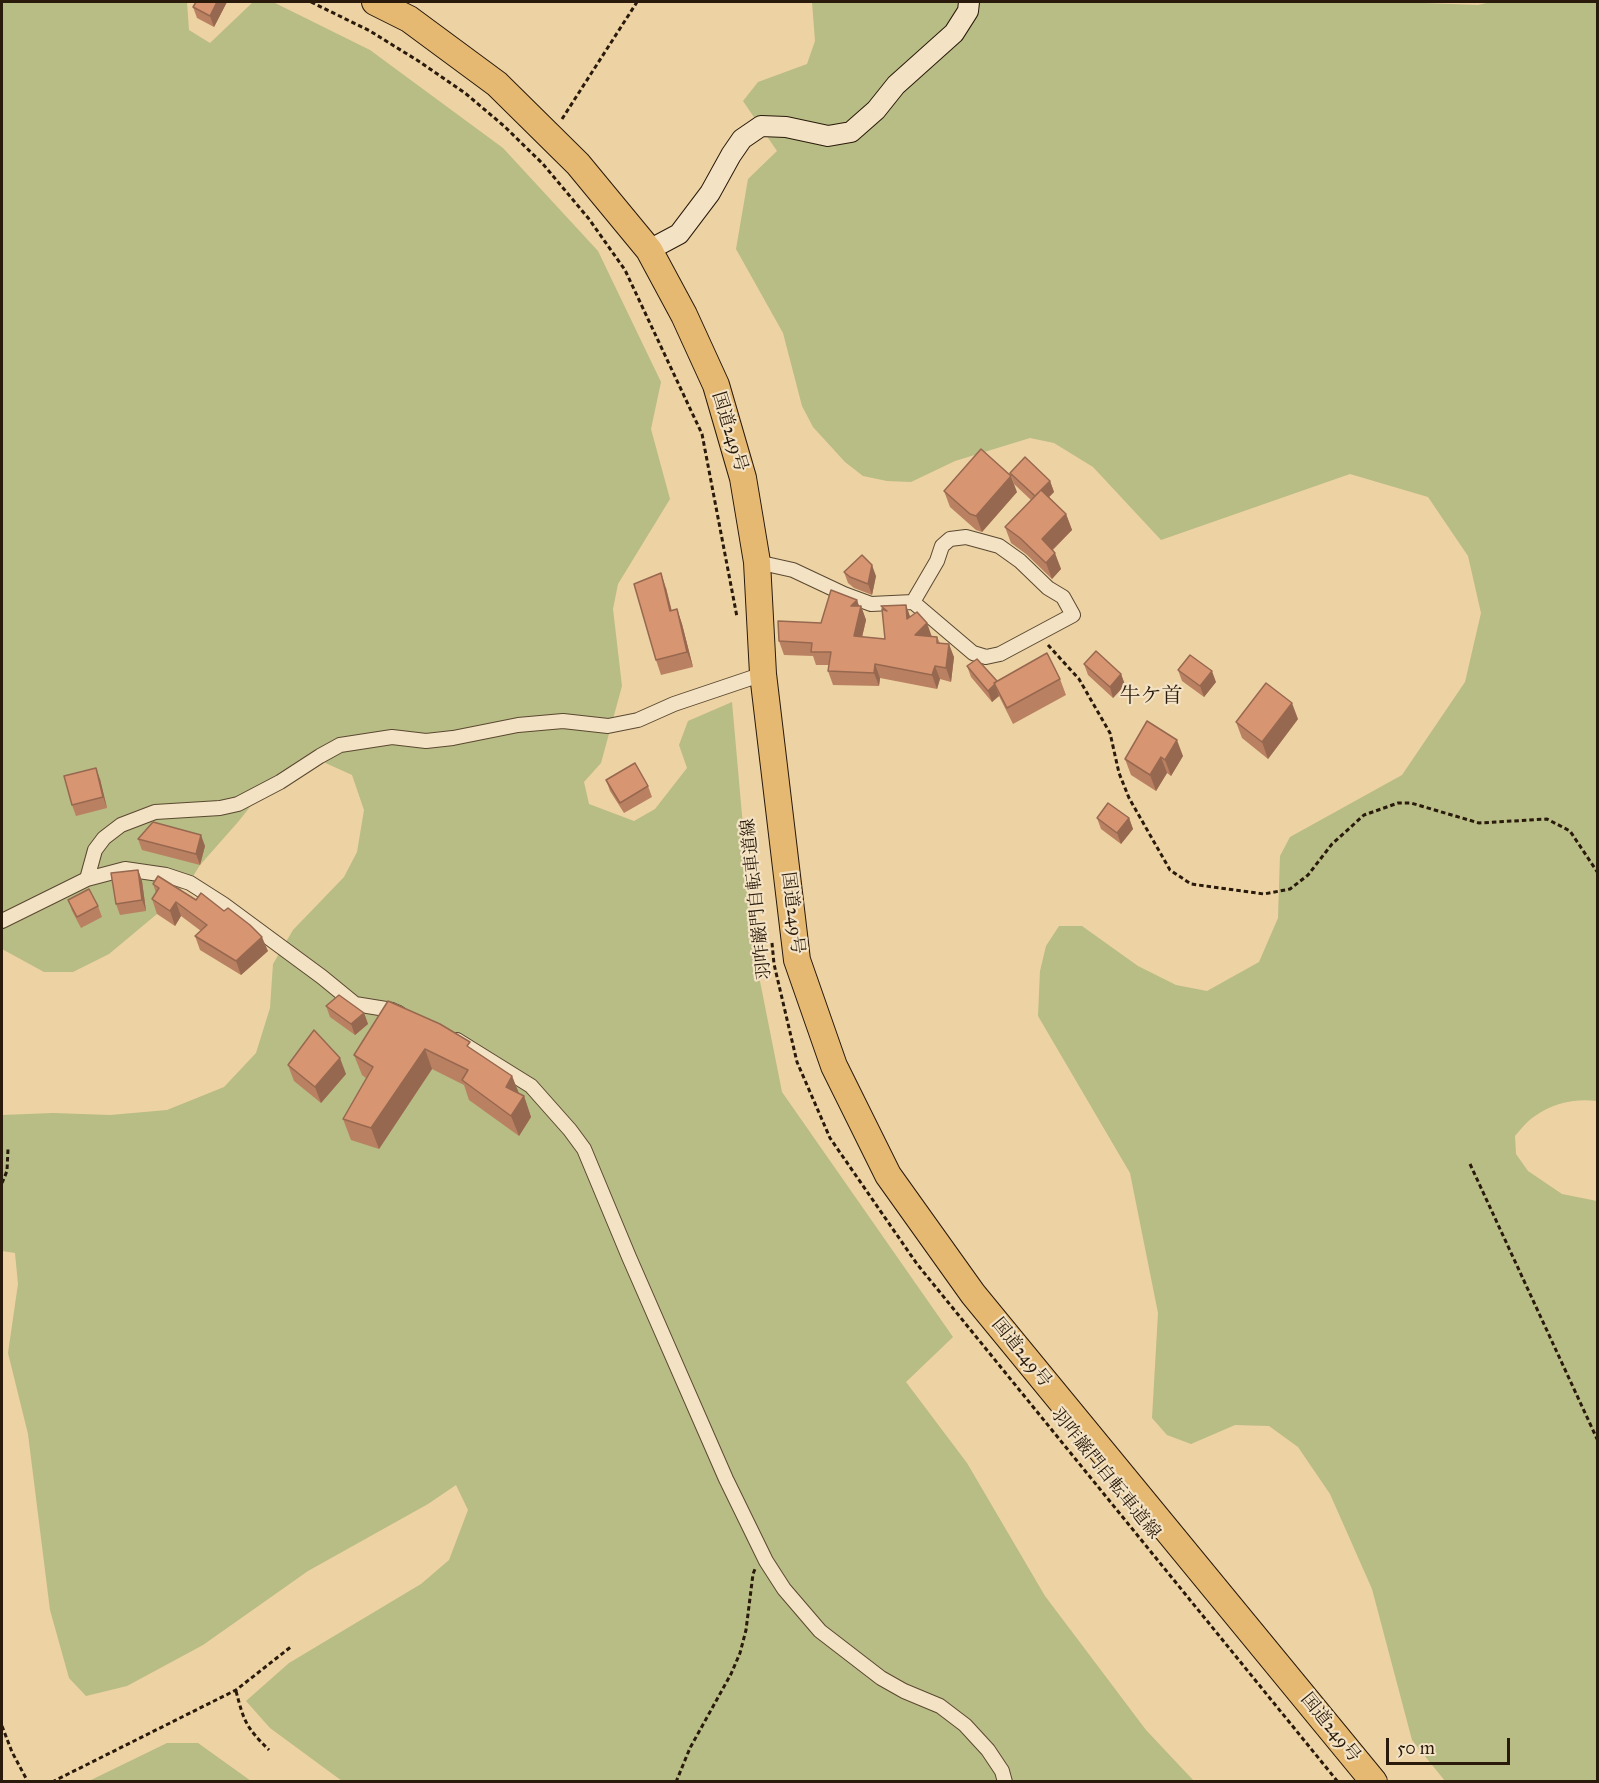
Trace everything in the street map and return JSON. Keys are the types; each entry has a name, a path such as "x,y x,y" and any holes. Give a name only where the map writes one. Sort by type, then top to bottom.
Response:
{"highway":[{"name":"国道249号","path":"375,2 409,19 497,84 578,164 649,250 684,315 716,386 743,478 757,562 763,674 797,960 834,1066 888,1175 973,1294 1374,1782"}],"street":[{"path":"649,250 679,234 710,193 742,139 761,126 786,126 828,136 850,132 876,110 896,85 954,33 968,11 969,2"},
{"path":"757,562 793,570 871,604 913,602 973,653 986,657 1000,654 1073,615 1063,597 1048,588 1020,561 999,546 966,537 950,539 942,546 937,561 913,602"},
{"path":"87,879 95,850 104,838 122,825 155,812 220,808 238,804 280,782 340,745 392,737 426,741 518,725 562,721 608,726 638,720 674,704 763,674"},
{"path":"2,921 87,879 125,869 166,875 190,883 223,904 355,1004 392,1010 411,1018"},
{"path":"450,1035 531,1086 584,1149 726,1479 763,1554 784,1589 820,1631 881,1678 904,1691 940,1706 965,1725 988,1750 1002,1771 1005,1782"}],"path":[{"path":"311,2 370,31 465,93 543,164 589,219 625,270 702,434 738,621"},
{"path":"550,137 637,2"},
{"path":"1037,634 1079,679 1110,733 1119,773 1129,798 1151,839 1170,870 1191,884 1264,894 1290,889 1308,874 1332,844 1364,814 1398,803 1411,803 1479,822 1547,819 1570,831 1598,873"},
{"name":"羽咋巌門自転車道線","path":"772,941 774,964 797,1062 830,1138 917,1264 1338,1782"},
{"path":"2,1183 7,1172 8,1149"},
{"path":"1470,1164 1598,1441"},
{"path":"676,1782 690,1748 731,1674 740,1653 746,1630 753,1574 763,1554"},
{"path":"52,1782 236,1690 292,1646"},
{"path":"236,1690 243,1719 251,1733 269,1750"},
{"path":"2,1726 12,1752 28,1782"}],"green space":[{"path":"2,2 187,2 189,30 210,43 253,2 273,2 370,50 503,148 598,251 661,382 651,429 670,499 618,584 613,609 622,686 601,763 584,782 589,804 634,821 655,809 687,768 679,745 688,721 732,702 754,951 782,1092 953,1337 906,1382 967,1463 1045,1596 1146,1730 1194,1781 342,1781 270,1728 246,1701 289,1663 421,1584 449,1560 468,1510 456,1485 428,1504 308,1571 203,1645 127,1686 86,1696 69,1678 50,1610 28,1434 8,1353 18,1284 15,1253 2,1251 2,1115 53,1113 110,1115 167,1110 224,1087 256,1053 270,1008 273,964 293,930 344,877 357,852 364,810 352,775 310,756 269,783 200,865 192,878 157,914 109,954 73,972 44,972 2,949"},
{"path":"812,2 1396,2 1478,5 1491,2 1597,2 1597,1101 1573,1101 1549,1108 1529,1120 1515,1136 1516,1154 1528,1171 1562,1194 1597,1201 1597,1781 1445,1781 1412,1740 1372,1589 1330,1494 1298,1447 1269,1426 1235,1425 1191,1444 1167,1435 1152,1418 1158,1313 1130,1173 1038,1016 1040,971 1046,946 1059,926 1082,926 1138,966 1176,985 1207,991 1259,962 1278,918 1280,856 1290,837 1402,775 1465,682 1481,613 1468,556 1428,497 1350,474 1161,540 1093,467 1054,443 1030,438 955,461 911,482 887,481 863,476 845,462 813,427 802,406 783,333 736,249 748,179 777,151 743,101 758,82 807,64 815,41"},
{"path":"167,1743 198,1743 251,1781 89,1781"}],"building":[{"path":"196,2 217,2 210,16 193,7"},
{"path":"981,449 1011,476 976,516 970,514 944,491"},
{"path":"1025,457 1050,481 1035,496 1010,473"},
{"path":"1041,490 1066,514 1042,539 1055,553 1046,563 1005,527"},
{"path":"862,555 872,565 868,584 844,572"},
{"path":"661,573 670,611 677,609 687,652 656,660 634,584"},
{"path":"831,590 857,600 851,606 861,606 854,636 885,639 882,609 887,611 881,606 906,605 907,619 917,612 927,623 915,635 937,637 937,643 949,644 946,668 935,666 932,675 875,664 874,673 828,671 831,652 811,652 812,643 779,641 778,621 821,623"},
{"path":"1096,651 1121,674 1110,687 1084,664"},
{"path":"1047,653 1060,679 1007,708 994,683"},
{"path":"1190,655 1212,671 1200,686 1178,670"},
{"path":"977,659 997,681 988,691 967,666"},
{"path":"1266,683 1292,703 1262,742 1236,722"},
{"path":"1147,721 1177,740 1165,760 1161,757 1150,775 1125,759"},
{"path":"635,763 648,786 620,803 606,780"},
{"path":"96,768 103,797 72,805 64,776"},
{"path":"1108,803 1129,818 1117,833 1097,818"},
{"path":"153,822 201,835 196,854 138,839"},
{"path":"138,870 142,900 116,904 111,873"},
{"path":"158,876 196,900 201,893 224,911 228,908 262,937 236,961 195,936 207,925 176,902 170,911 152,899 159,888 153,884"},
{"path":"89,889 98,906 77,917 68,900"},
{"path":"339,995 364,1013 351,1024 326,1006"},
{"path":"388,1001 440,1024 470,1042 467,1046 512,1076 506,1087 524,1096 511,1116 462,1080 468,1070 425,1049 371,1128 343,1119 373,1067 354,1055"},
{"path":"314,1030 340,1058 315,1087 288,1065"}],"district":[{"name":"牛ケ首","path":"1151,697"}]}
